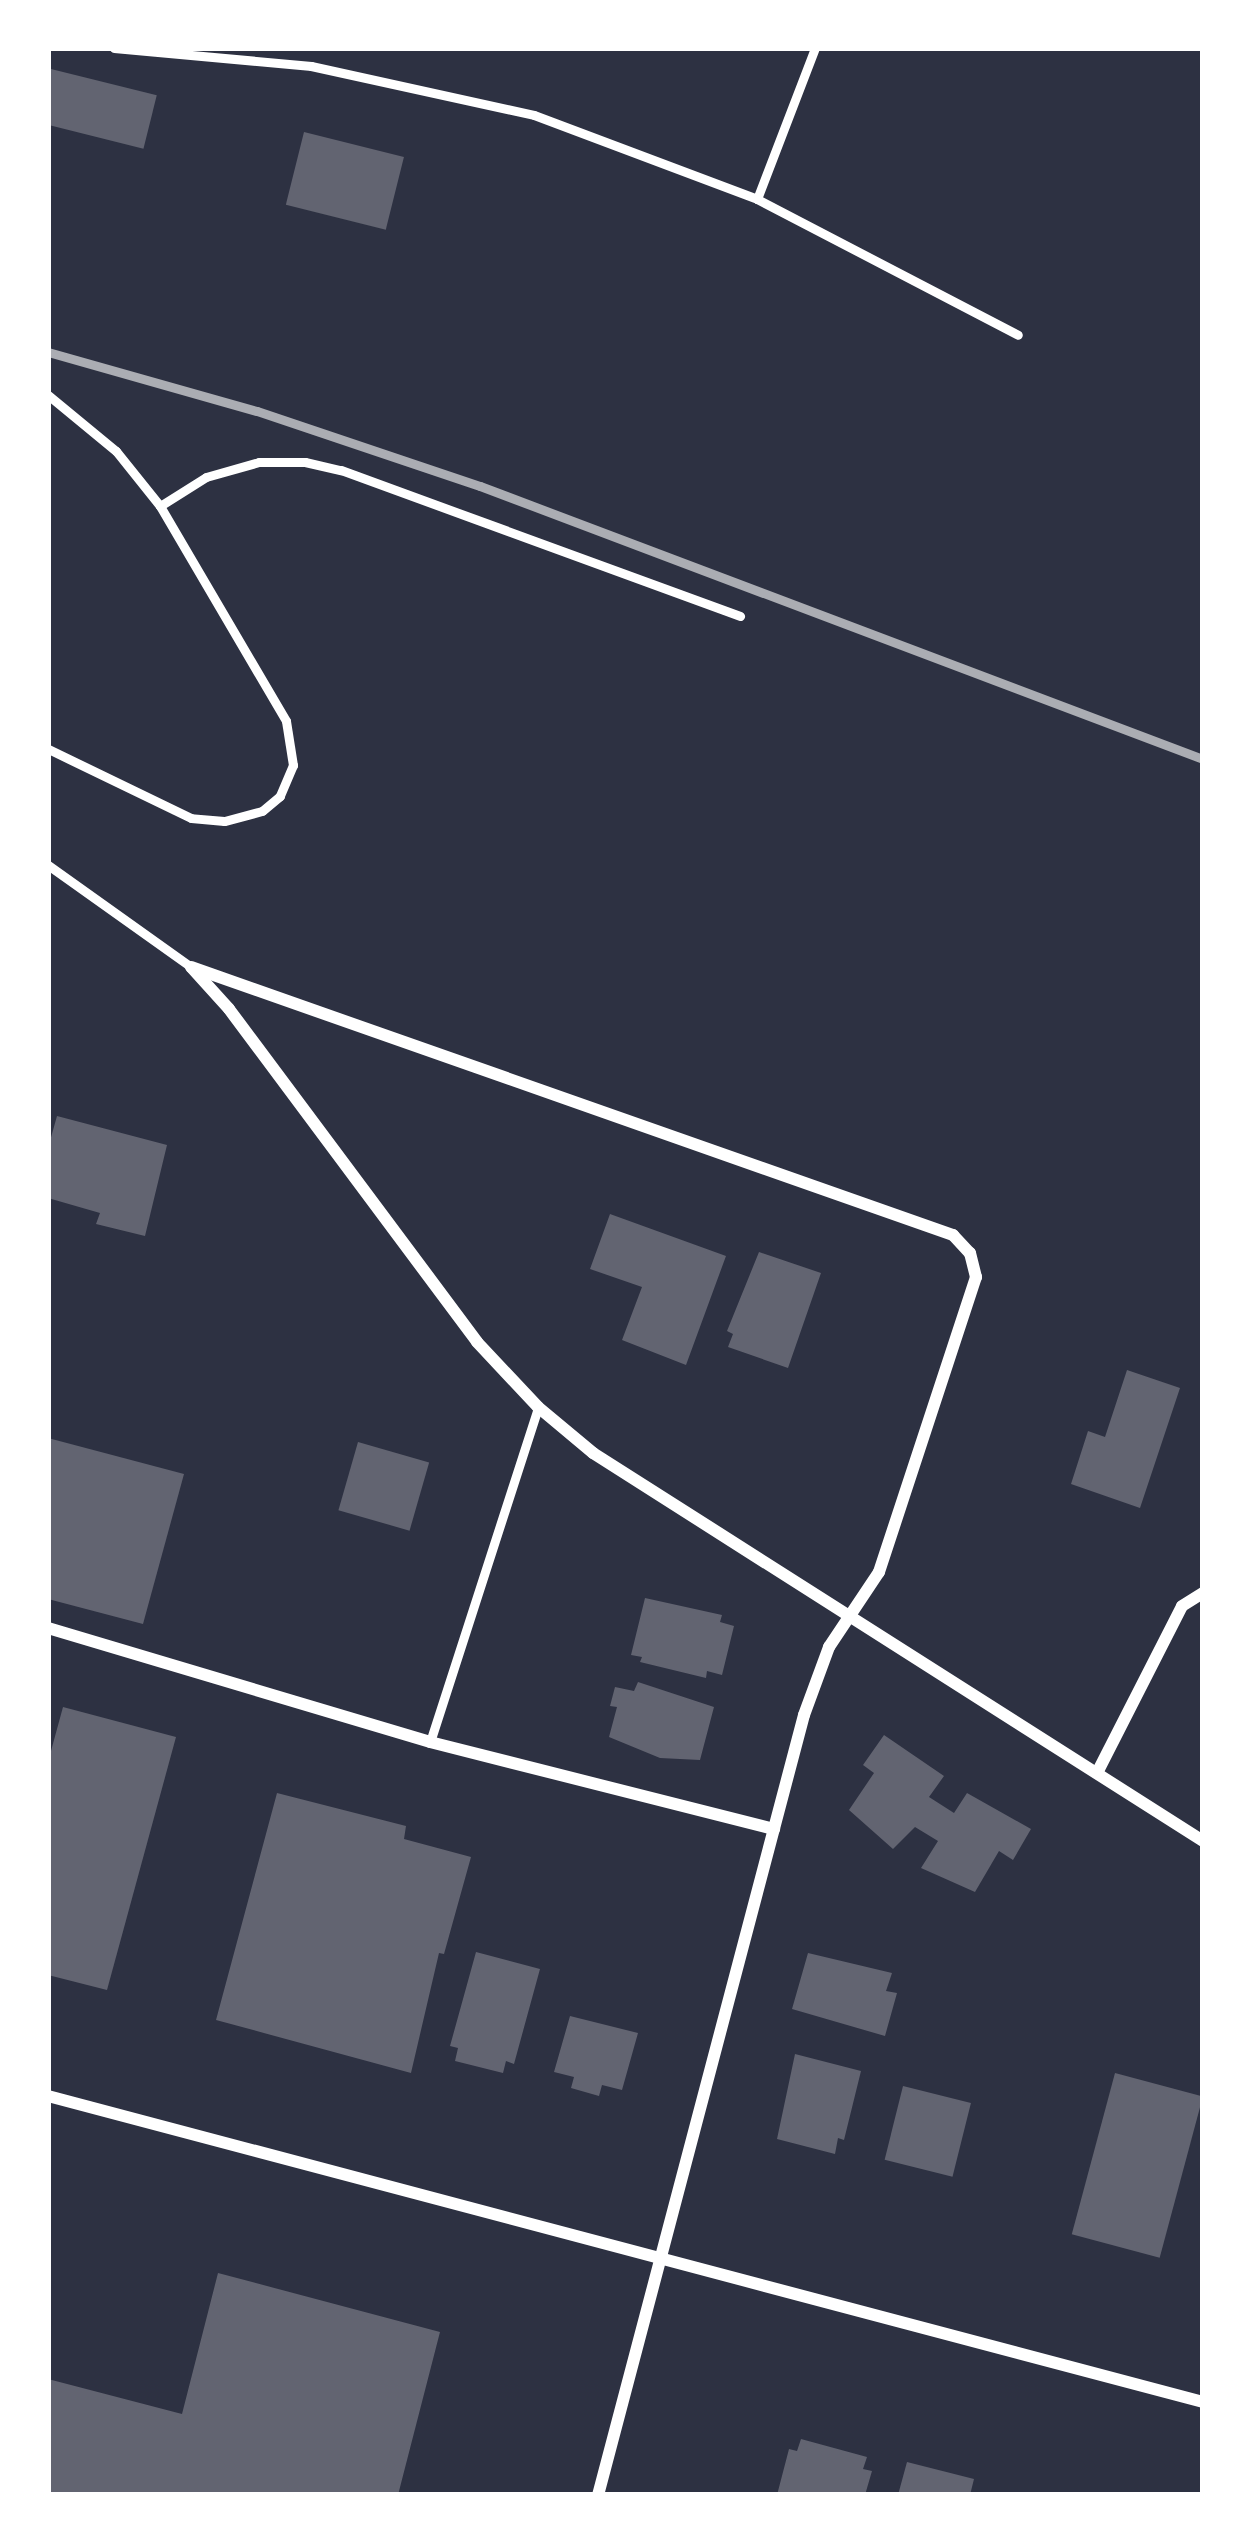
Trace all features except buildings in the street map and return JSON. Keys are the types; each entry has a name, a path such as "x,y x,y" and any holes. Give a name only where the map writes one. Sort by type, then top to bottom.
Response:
{"street":[{"path":"191,967 229,1010 477,1342 538,1407 593,1453 1203,1841"},
{"path":"191,967 953,1235 970,1253 976,1276 879,1572 829,1646 804,1715 598,2495"},
{"path":"1097,1773 1182,1606 1203,1593"},
{"path":"48,1628 430,1742 774,1829"},
{"path":"48,2096 1203,2402"}],"lane":[{"path":"114,48 311,66 535,116 757,199 1018,334"},
{"path":"757,199 814,48"},
{"path":"48,395 116,451 160,506 286,721 293,765 280,796 262,811 224,821 191,818 48,749"},
{"path":"160,506 206,476 259,462 305,462 341,470 740,616"},
{"path":"48,865 191,967"},
{"path":"430,1742 538,1407"}],"railway":[{"path":"48,352 257,411 480,486 1203,759"}]}
